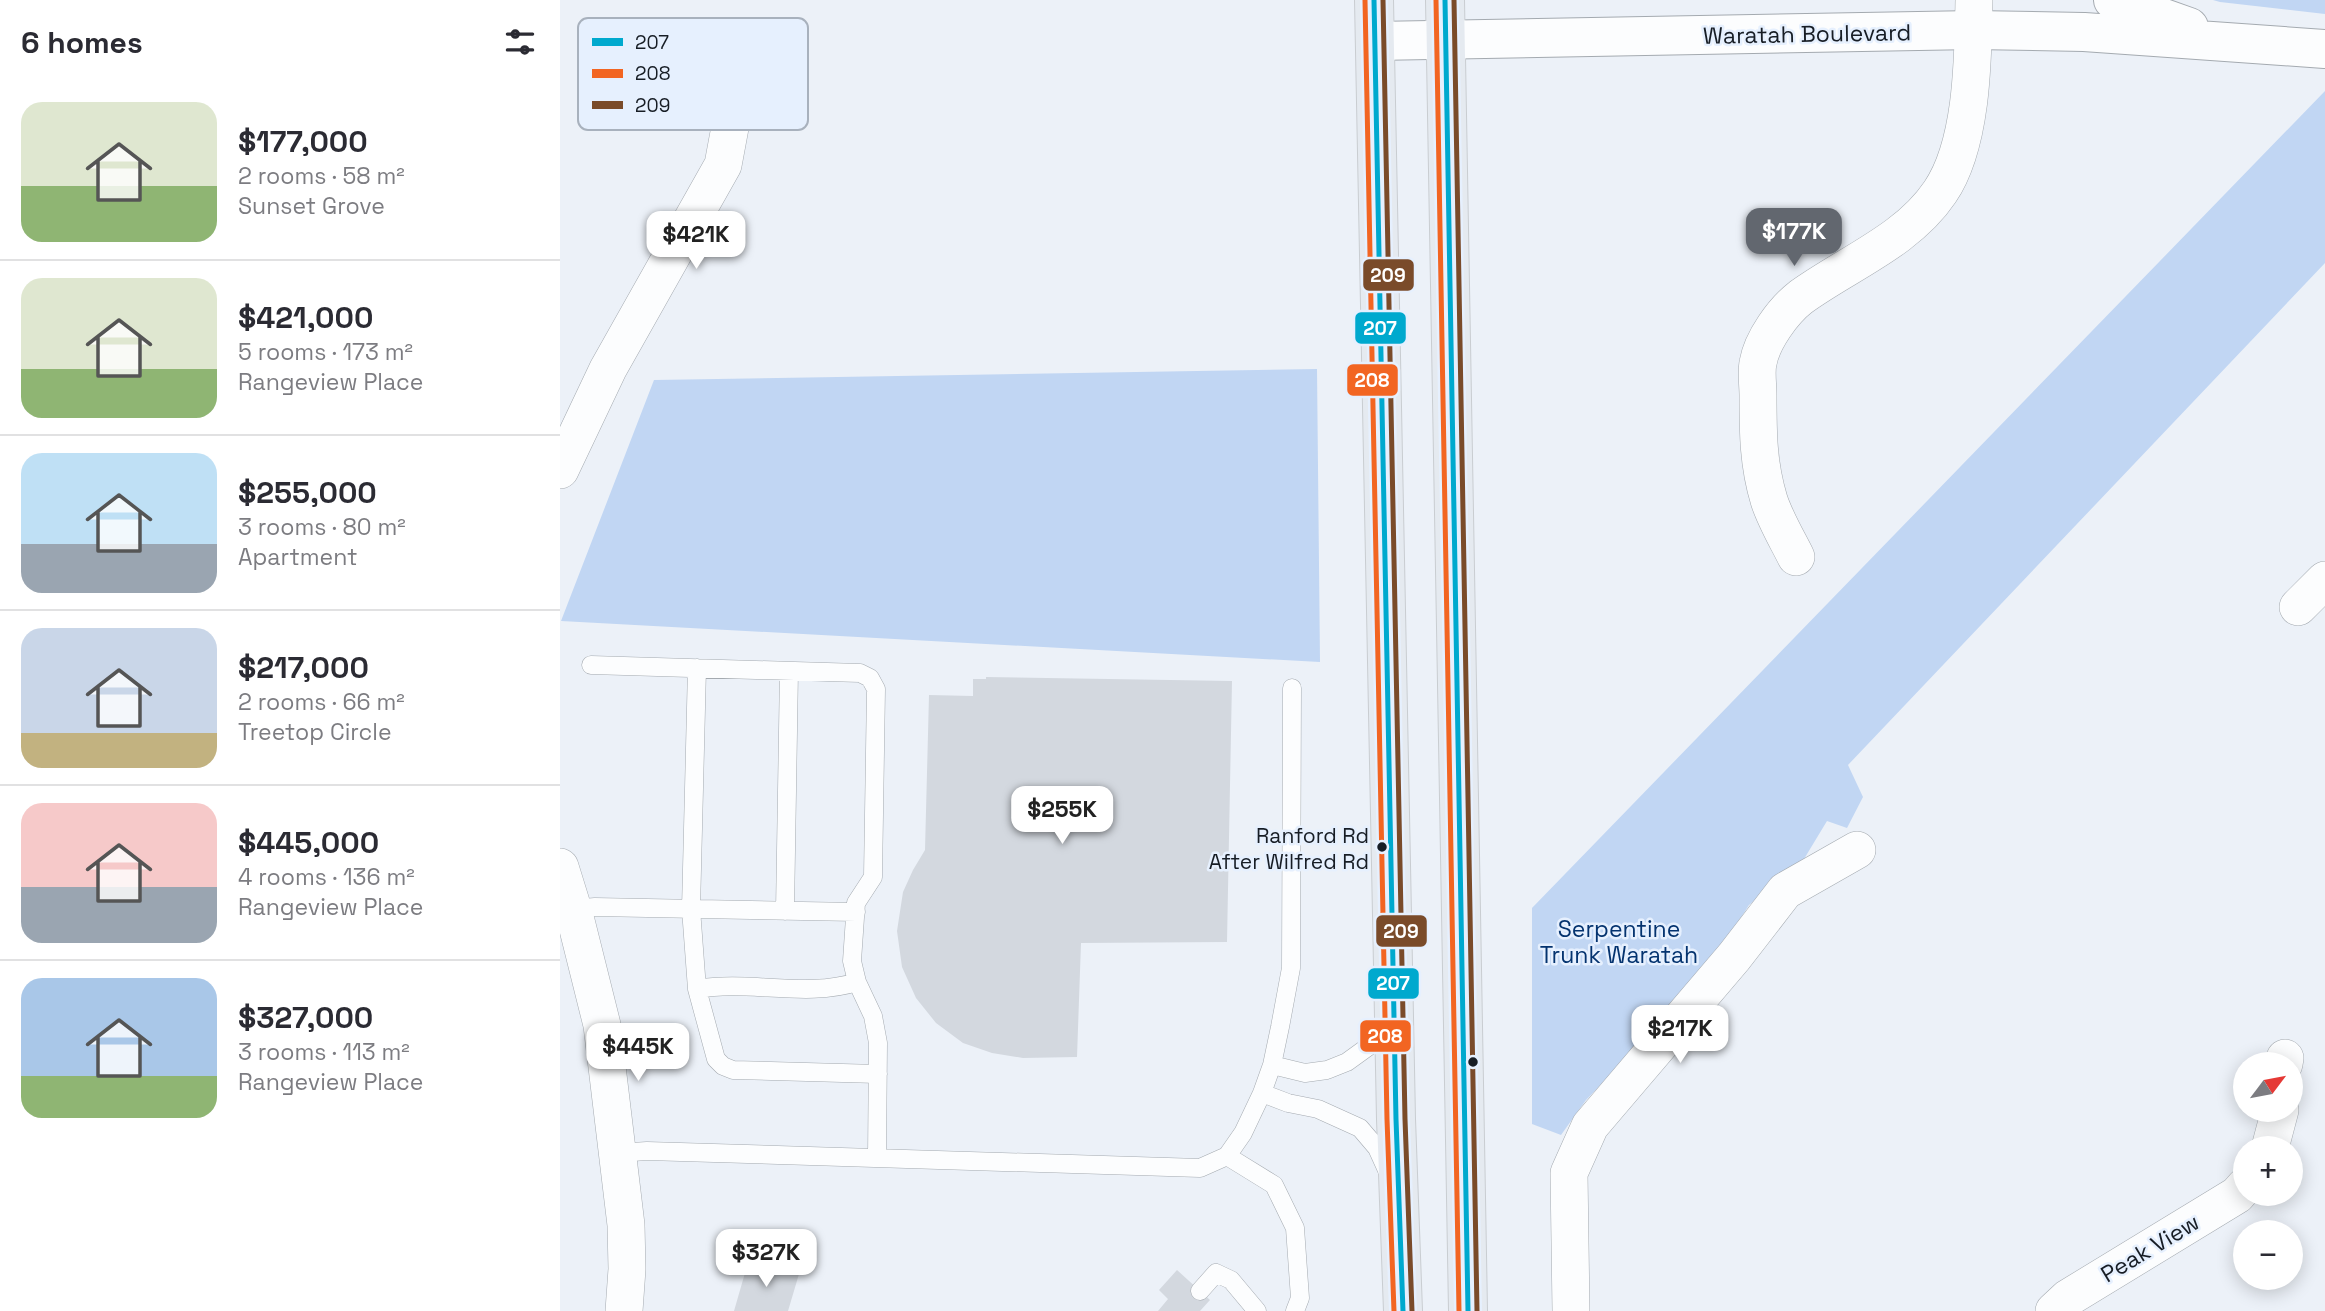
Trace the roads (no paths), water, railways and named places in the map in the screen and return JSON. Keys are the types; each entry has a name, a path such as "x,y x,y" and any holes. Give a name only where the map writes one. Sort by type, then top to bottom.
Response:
{"main road":[{"path":"1374,0 1403,1311"},
{"path":"1445,0 1468,1311"}],"street":[{"name":"Waratah Boulevard","path":"2113,0 2238,43"},
{"name":"Waratah Boulevard","path":"1375,41 1974,15 2084,33 2325,49"},
{"path":"1797,557 1769,502 1758,450 1758,362 1775,324 1799,299 1898,234 1931,205 1942,190 1954,162 1971,89 1974,15"},
{"path":"560,470 608,369 723,165 730,130"},
{"path":"2298,607 2325,580"},
{"path":"1571,1311 1569,1173 1590,1126 1734,957 1784,891 1857,850"},
{"path":"560,867 602,1025 626,1225 624,1311"},
{"name":"Peak View","path":"2054,1311 2068,1298 2233,1197"}],"lane":[{"path":"591,665 860,673 870,678 876,689 873,877 856,903 852,961 857,982 873,1016 878,1043 877,1158"},
{"path":"697,668 691,909 697,989 716,1059 733,1070 878,1074"},
{"path":"785,911 789,670"},
{"path":"617,1153 647,1151 1200,1168 1227,1156 1243,1133 1272,1065 1291,968 1292,688"},
{"path":"573,909 595,907 856,912"},
{"path":"697,989 717,985 838,988 857,982"},
{"path":"1272,1065 1305,1073 1327,1070 1347,1062 1376,1041 1394,995"},
{"path":"1262,1093 1318,1109 1360,1128 1377,1148 1390,1177 1400,1210"},
{"path":"1227,1156 1274,1185 1295,1228 1300,1298 1295,1311"},
{"path":"1200,1291 1216,1273 1231,1280 1255,1310"}],"place":[{"name":"Ranford Rd After Wilfred Rd","path":"1382,847"}],"park label":[{"name":"Serpentine Trunk Waratah","path":"1619,942"}]}
